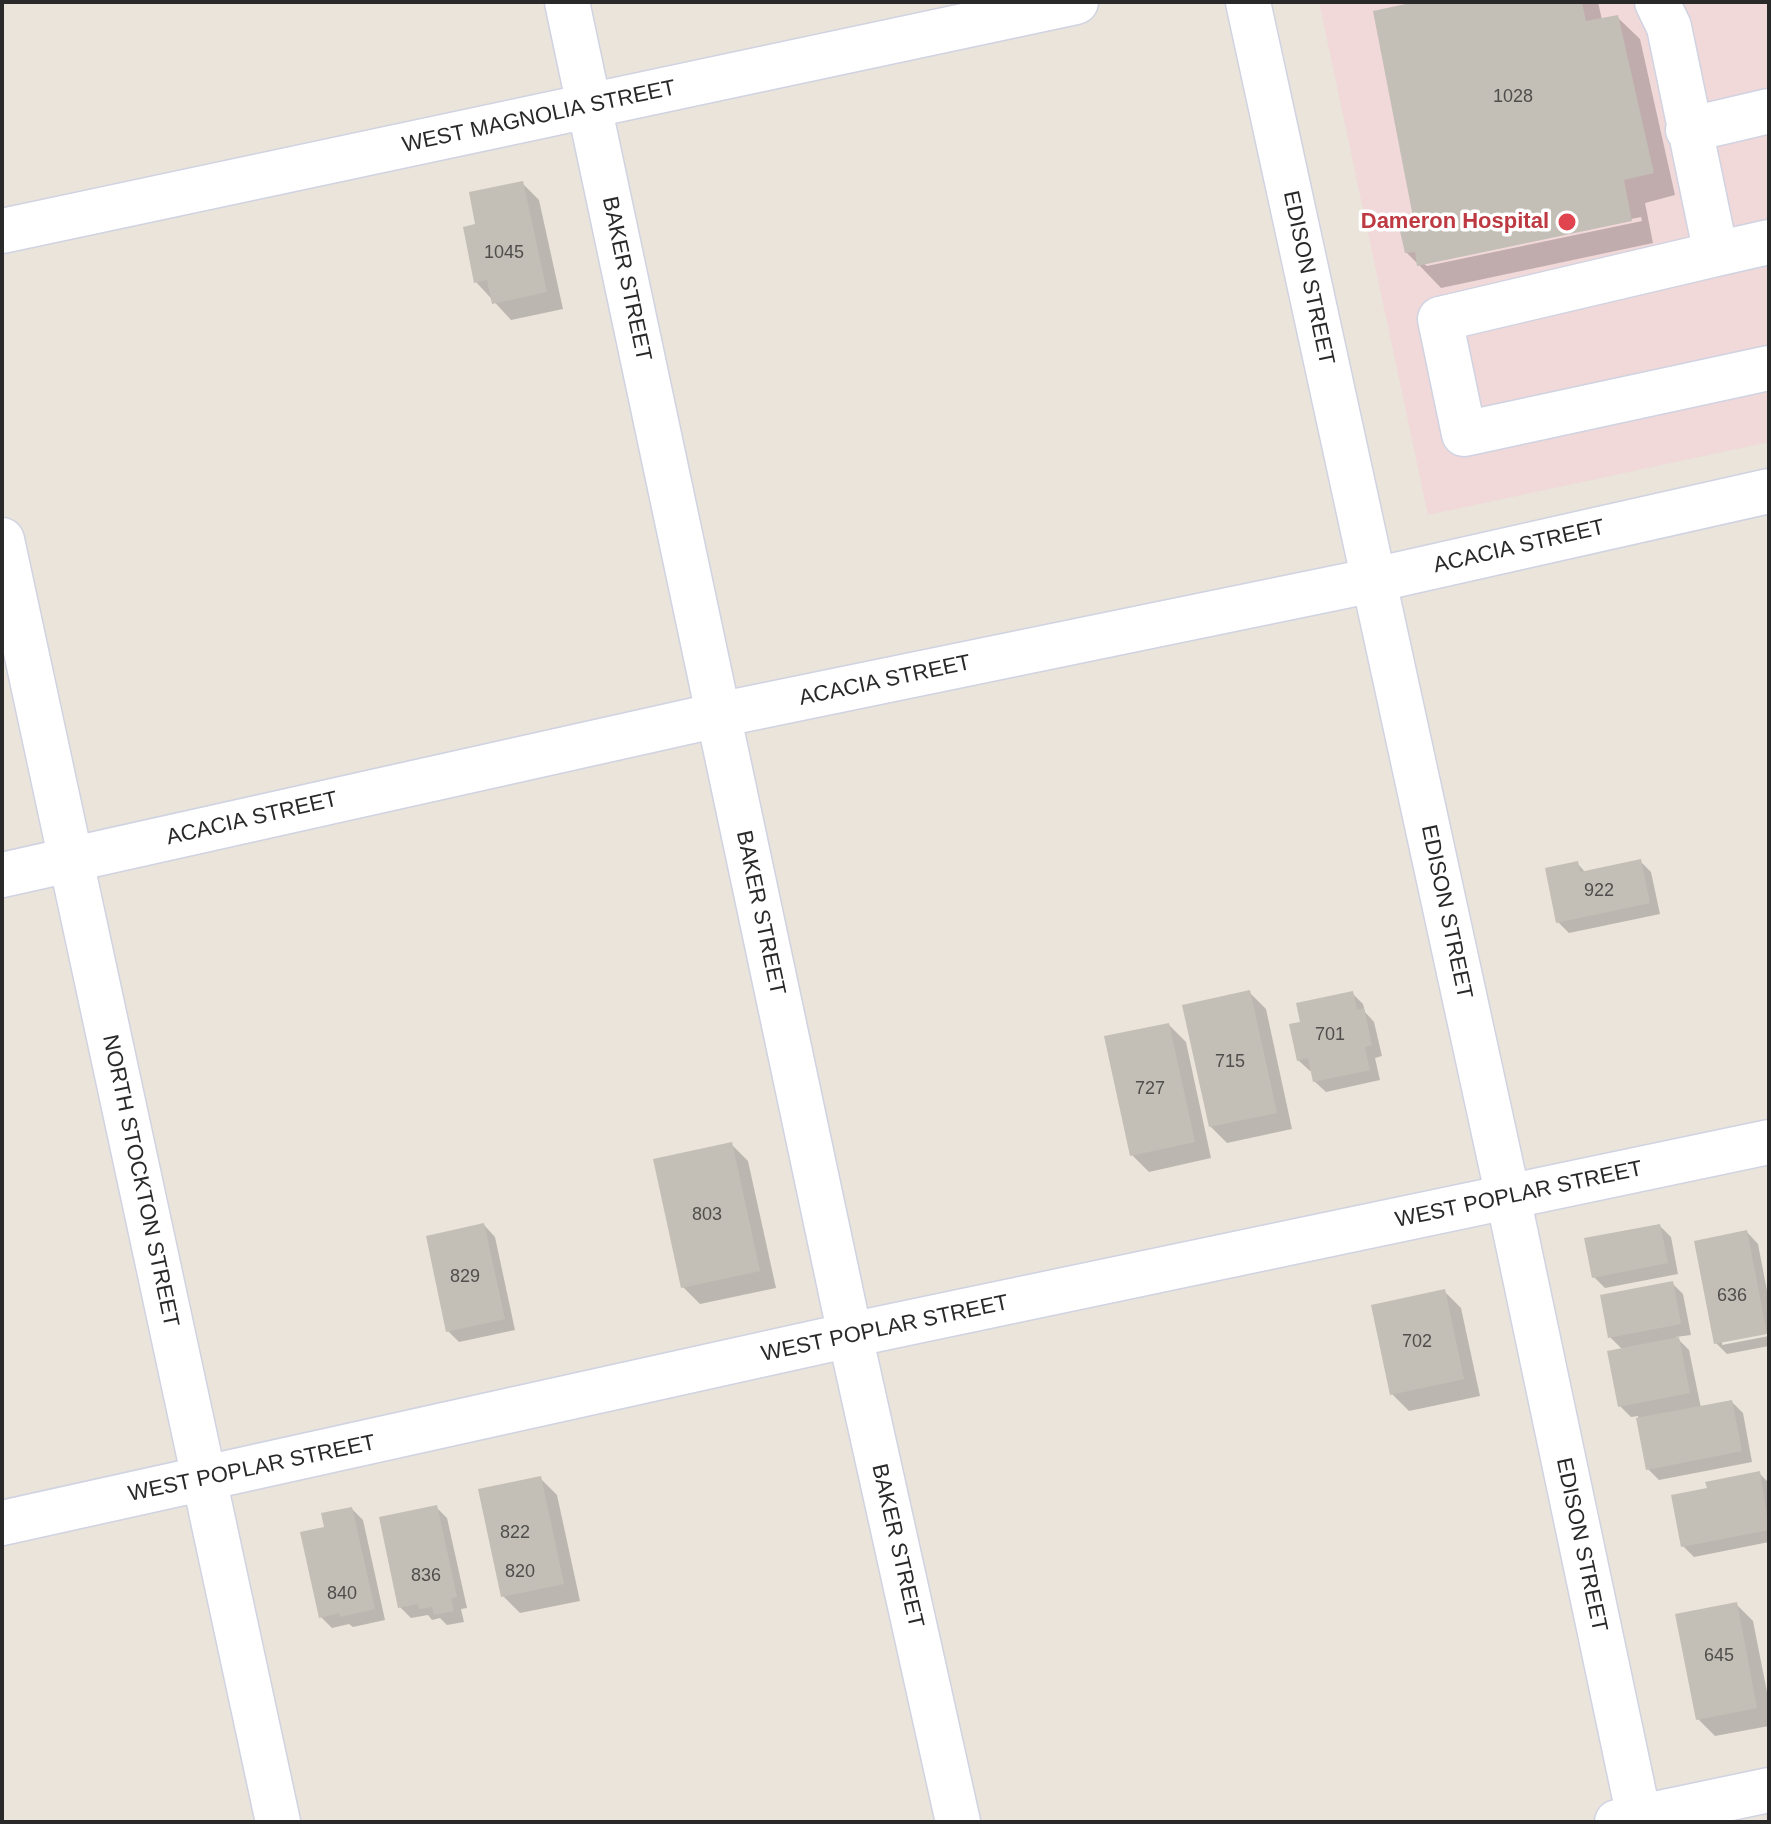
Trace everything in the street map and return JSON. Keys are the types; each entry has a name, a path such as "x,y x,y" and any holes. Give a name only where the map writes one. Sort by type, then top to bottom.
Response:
{"street":[{"name":"BAKER STREET","path":"567,2 850,1335 958,1822"},
{"name":"WEST MAGNOLIA STREET","path":"2,231 1076,2"},
{"name":"EDISON STREET","path":"1248,2 1508,1197 1632,1820"},
{"path":"1657,2 1669,27 1716,254"},
{"path":"1688,130 1769,111"},
{"path":"1769,242 1440,319 1464,434 1769,368"},
{"name":"ACACIA STREET","path":"2,875 718,715 1374,580 1769,491"},
{"name":"NORTH STOCKTON STREET","path":"2,540 278,1822"},
{"name":"WEST POPLAR STREET","path":"2,1523 850,1335 1769,1142"},
{"path":"1632,1820 1769,1790"}],"shaded area":[{"name":"Dameron Hospital","path":"1319,2 1769,2 1769,442 1428,515"}],"building":[{"path":"1415,2 1582,2 1586,21 1618,15 1654,173 1624,180 1632,221 1417,266 1415,252 1405,253 1397,218 1413,217 1373,11"},
{"path":"523,181 547,292 492,304 487,280 474,283 463,227 475,224 469,192"},
{"path":"1641,859 1650,903 1556,923 1545,868 1578,861 1580,872"},
{"path":"1250,990 1277,1113 1209,1127 1182,1005"},
{"path":"1353,991 1357,1010 1364,1008 1372,1045 1365,1047 1370,1070 1313,1082 1308,1058 1297,1061 1289,1024 1300,1022 1296,1003"},
{"path":"1169,1023 1195,1142 1130,1156 1104,1036"},
{"path":"732,1142 760,1271 681,1288 653,1159"},
{"path":"484,1223 505,1319 446,1332 426,1236"},
{"path":"1660,1224 1668,1263 1592,1278 1584,1238"},
{"path":"1747,1230 1767,1334 1714,1344 1694,1241"},
{"path":"1673,1281 1681,1324 1608,1338 1600,1295"},
{"path":"1445,1289 1464,1379 1390,1395 1371,1305"},
{"path":"1679,1337 1690,1393 1618,1407 1607,1351"},
{"path":"1732,1400 1742,1451 1646,1470 1636,1418"},
{"path":"1760,1471 1769,1530 1681,1547 1671,1495 1707,1488 1705,1482"},
{"path":"541,1476 564,1584 501,1597 478,1489"},
{"path":"437,1505 457,1597 451,1598 454,1611 434,1615 432,1607 419,1609 418,1604 398,1608 379,1517"},
{"path":"352,1507 375,1609 319,1618 300,1532 324,1527 321,1513"},
{"path":"1737,1602 1757,1708 1696,1720 1675,1614"}],"place":[{"name":"Dameron Hospital","path":"1567,222"}]}
